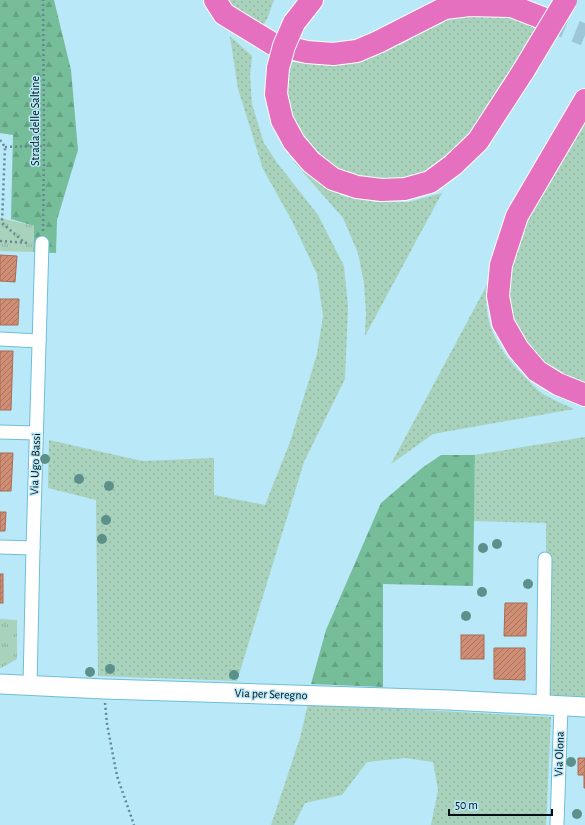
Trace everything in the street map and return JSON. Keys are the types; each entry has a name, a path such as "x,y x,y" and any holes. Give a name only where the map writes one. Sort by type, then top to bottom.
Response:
{"highway":[{"path":"215,0 224,14 273,44 307,52 333,54 357,51 445,8 503,3 546,19"},
{"path":"312,0 294,23 284,46 278,68 276,94 282,120 294,142 311,162 333,178 357,187 382,190 405,189 430,182 453,165 478,141 524,70 566,0"},
{"path":"584,102 517,216 501,265 498,296 503,323 518,349 537,371 558,384 585,394"}],"street":[{"name":"Via Ugo Bassi","path":"30,685 42,243"},
{"path":"0,339 39,340"},
{"path":"0,432 36,433"},
{"path":"0,547 33,548"},
{"path":"545,559 552,705"},
{"name":"Via per Seregno","path":"0,684 104,689 449,700 585,707"},
{"name":"Via Olona","path":"552,705 557,825"}],"path":[{"name":"Strada delle Saltine","path":"42,243 44,146 43,0"},
{"path":"0,140 6,147 1,224 25,243 0,241"},
{"path":"6,147 44,146"},
{"path":"104,689 107,724 117,776 134,825"}],"green space":[{"path":"0,0 54,0 71,70 78,150 57,220 56,253 33,252 34,226 11,219 13,135 0,133"},
{"path":"227,0 274,0 268,17 261,29 231,6"},
{"path":"467,14 499,15 540,27 475,138 418,180 354,179 330,166 308,148 294,127 286,100 288,62 329,65 369,57 404,43 443,19"},
{"path":"230,36 252,56 250,75 252,104 264,143 278,164 318,215 344,266 348,307 345,379 304,462 237,681 98,676 96,500 48,488 49,440 142,461 214,458 214,495 265,505 290,442 317,354 323,316 317,274 292,221 263,169 238,89"},
{"path":"585,121 585,388 548,371 526,347 512,317 508,285 515,253 531,212"},
{"path":"283,139 316,180 343,196 375,202 409,202 442,193 365,336 366,313 364,283 358,253 343,218 295,163"},
{"path":"0,218 34,226 33,252 0,251"},
{"path":"488,283 486,297 487,311 494,336 501,348 518,370 539,391 574,409 433,434 391,464"},
{"path":"585,437 585,699 547,699 546,523 474,521 475,455"},
{"path":"441,455 475,455 473,586 383,584 383,687 311,684 326,630 381,503 422,468"},
{"path":"0,619 17,620 17,659 1,668 0,667"},
{"path":"308,704 551,717 546,825 431,825 438,790 433,762 405,758 367,762 342,795 305,803 294,825 271,825 300,738"}],"building":[{"path":"0,255 17,256 15,282 0,281"},
{"path":"0,299 19,299 18,325 0,325"},
{"path":"0,351 13,351 11,410 0,410"},
{"path":"0,453 13,453 11,491 0,491"},
{"path":"0,512 6,512 5,531 0,531"},
{"path":"0,574 3,574 3,603 0,603"},
{"path":"505,603 527,603 526,636 504,636"},
{"path":"461,635 484,635 484,659 461,659"},
{"path":"494,648 525,648 525,680 494,679"},
{"path":"578,758 585,758 585,788 584,775 578,775"}],"tunnel":[{"path":"545,19 585,35"}]}
